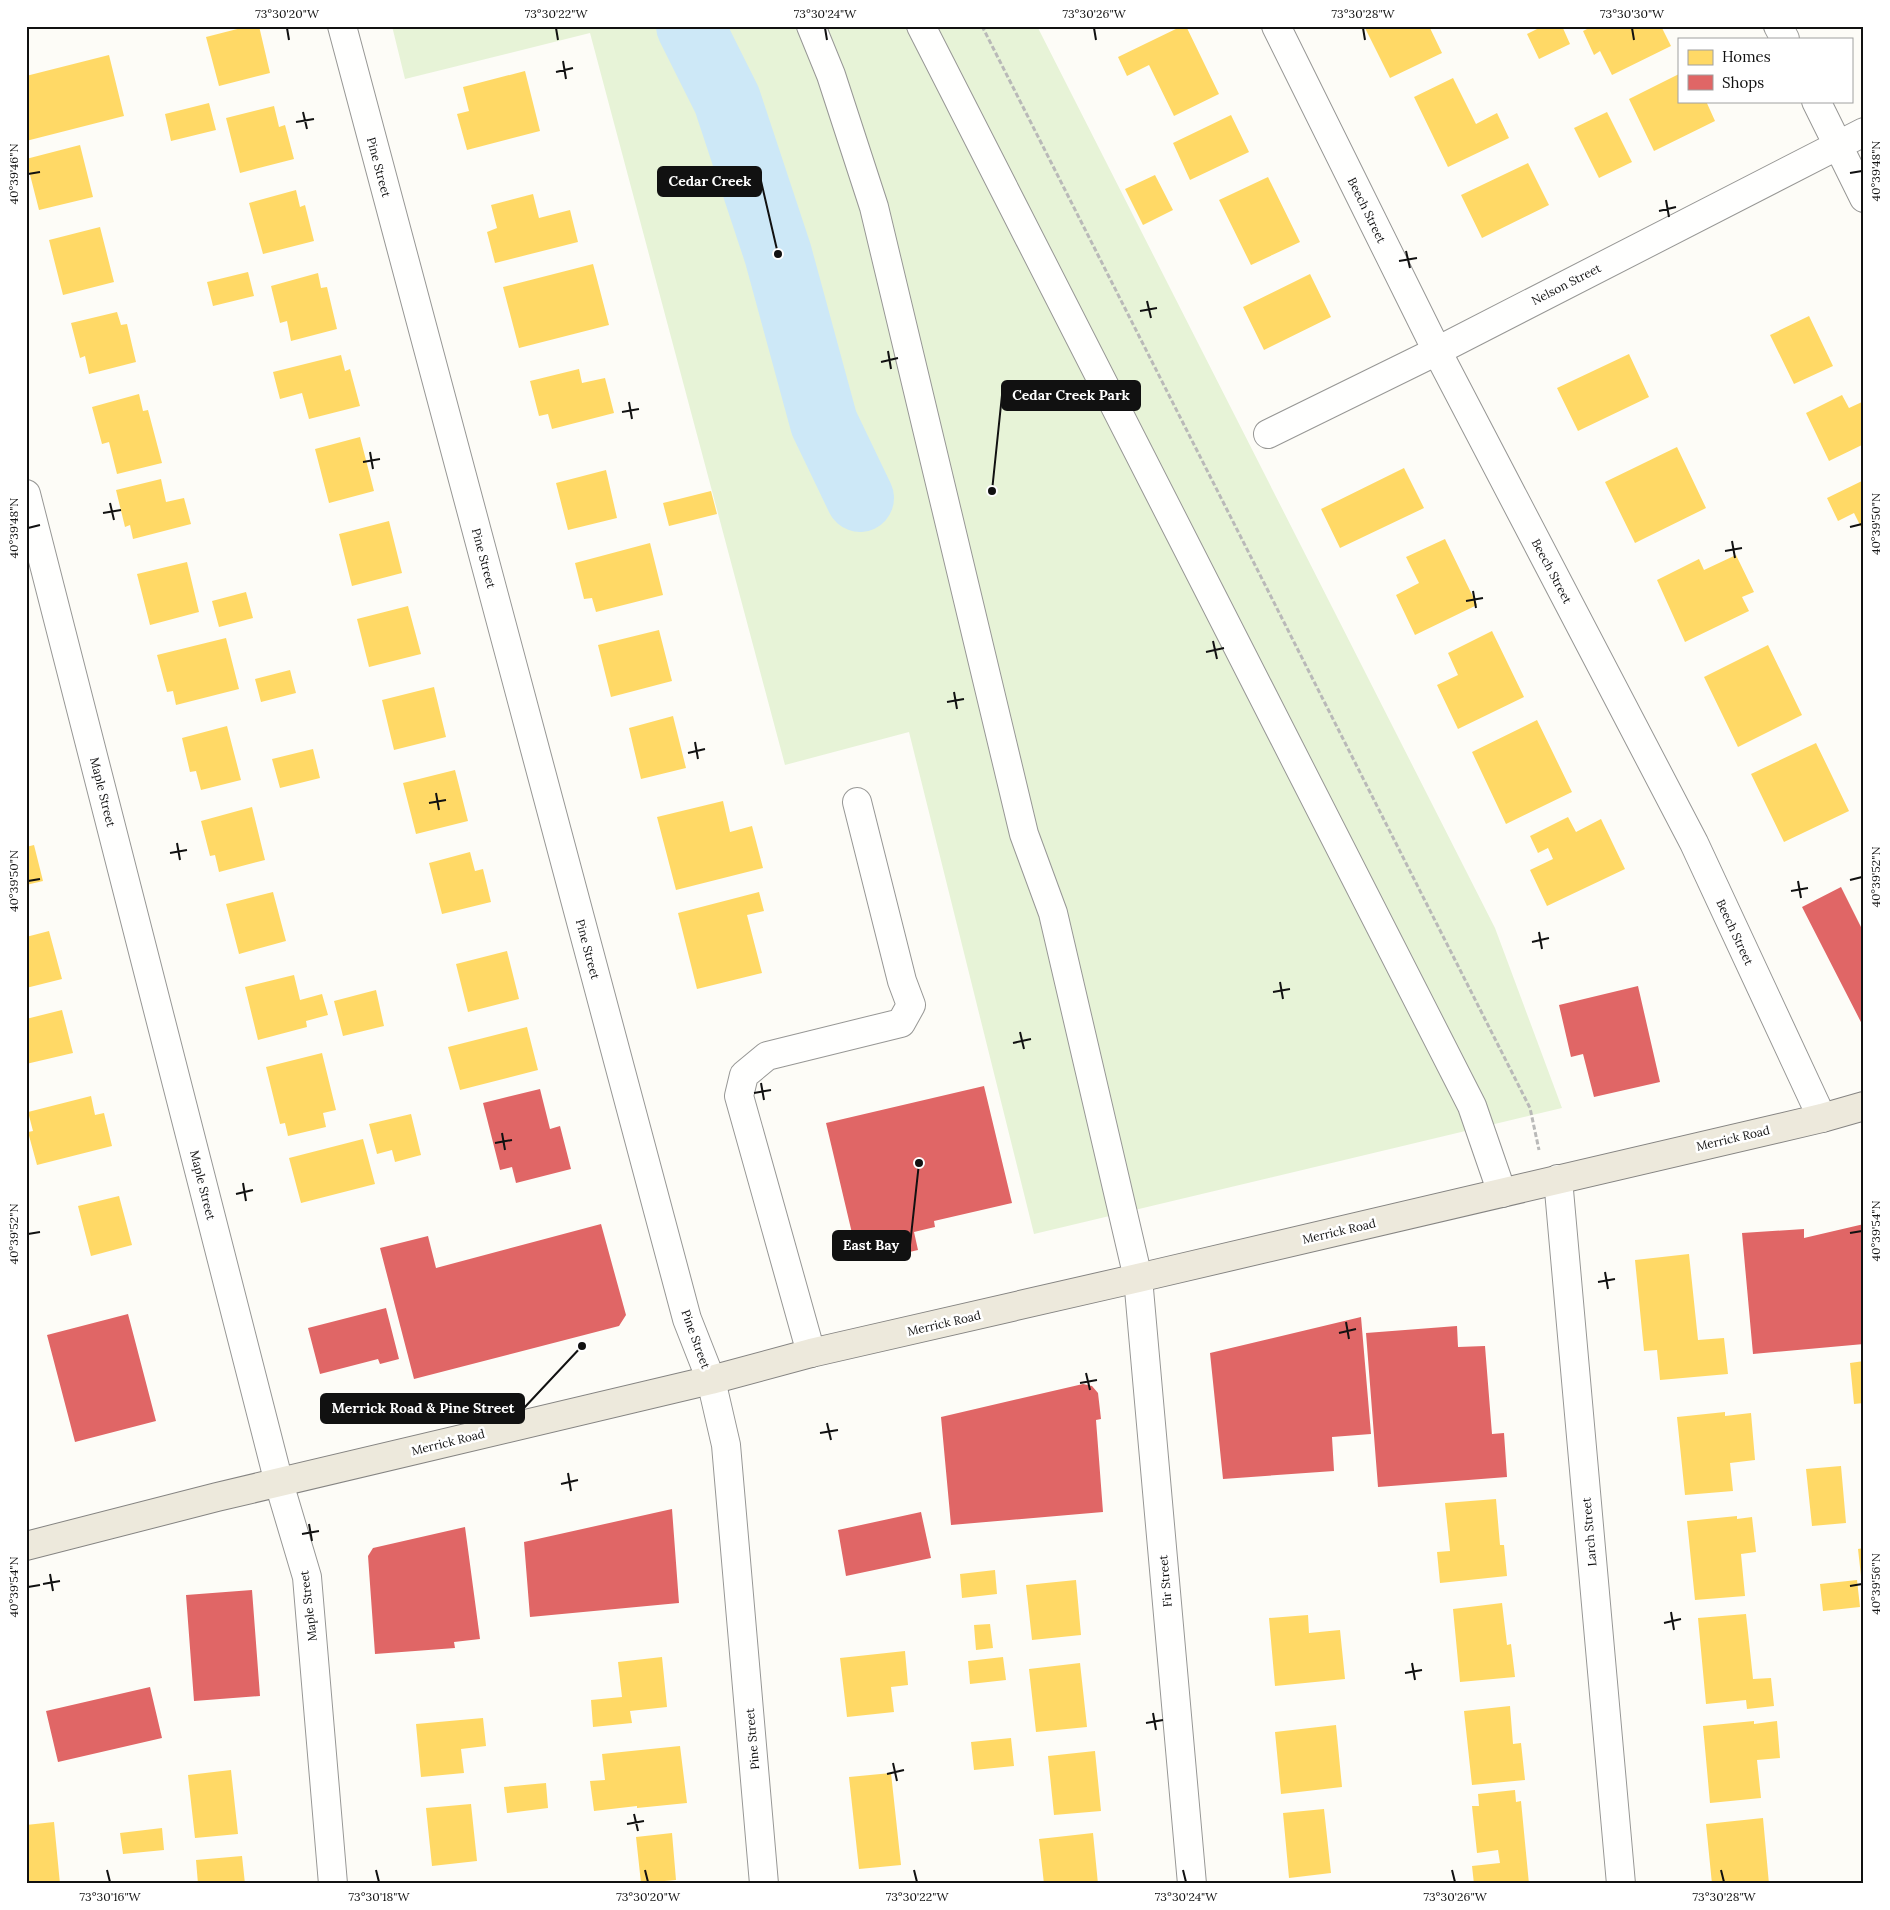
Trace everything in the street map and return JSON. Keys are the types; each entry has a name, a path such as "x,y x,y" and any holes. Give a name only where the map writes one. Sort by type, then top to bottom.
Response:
{"main road":[{"name":"Merrick Road","path":"26,1546 216,1497 711,1380 811,1353 1822,1118 1864,1106"}],"street":[{"name":"Pine Street","path":"342,26 687,1319 711,1380 726,1445 764,1884"},
{"name":"Fir Street","path":"811,26 832,75 874,207 1024,834 1055,923 1138,1278 1192,1884"},
{"path":"921,26 1472,1106 1502,1193"},
{"name":"Beech Street","path":"1276,26 1437,351 1694,843 1822,1118"},
{"path":"1778,26 1784,38"},
{"path":"1816,102 1864,198"},
{"name":"Nelson Street","path":"1268,434 1437,351 1837,144 1864,132"},
{"name":"Maple Street","path":"26,494 279,1483 307,1577 333,1884"},
{"path":"811,1353 740,1096 744,1075 767,1056 901,1023 911,1005 902,981 857,802"},
{"name":"Larch Street","path":"1552,1181 1621,1884"}],"path":[{"path":"982,26 1530,1108 1552,1181"}],"green space":[{"path":"392,26 1037,26 1495,928 1562,1108 1034,1234 909,732 785,765 590,33 405,79"}],"building: Homes":[{"path":"249,26 259,26 270,73 219,86 206,37"},
{"path":"1182,26 1186,26 1219,94 1174,116 1149,65 1127,76 1118,57"},
{"path":"1364,26 1429,26 1442,53 1390,78"},
{"path":"1543,26 1562,26 1570,44 1539,59 1527,34"},
{"path":"1593,26 1661,26 1671,46 1612,75 1600,51 1594,55 1583,31"},
{"path":"109,55 124,116 26,141 26,76"},
{"path":"525,71 540,131 467,150 457,114 469,111 463,87"},
{"path":"1678,74 1678,102 1706,102 1715,121 1654,151 1629,99"},
{"path":"1453,78 1476,124 1497,113 1509,138 1448,167 1414,97"},
{"path":"209,103 216,130 171,141 165,114"},
{"path":"274,106 279,127 285,125 294,159 240,173 226,118"},
{"path":"1607,112 1632,162 1599,178 1574,128"},
{"path":"1231,115 1249,152 1190,180 1173,143"},
{"path":"80,145 93,197 39,210 26,159"},
{"path":"1528,163 1549,205 1482,238 1461,195"},
{"path":"1155,175 1173,210 1143,225 1125,189"},
{"path":"1268,177 1300,242 1251,265 1219,200"},
{"path":"296,190 300,207 305,205 314,241 263,254 249,203"},
{"path":"533,194 539,218 570,210 578,242 495,263 487,232 497,228 491,205"},
{"path":"100,227 114,282 63,295 49,240"},
{"path":"593,264 609,325 519,348 503,287"},
{"path":"248,272 254,296 213,306 207,282"},
{"path":"318,273 321,288 327,287 337,329 291,341 287,321 280,323 271,286"},
{"path":"1310,274 1331,317 1264,350 1243,307"},
{"path":"117,312 121,325 127,324 136,362 89,374 85,356 80,358 71,323"},
{"path":"1809,316 1833,366 1794,384 1770,335"},
{"path":"1629,354 1649,397 1578,431 1557,388"},
{"path":"341,355 345,371 350,369 360,406 309,419 302,393 280,399 273,372"},
{"path":"579,369 582,383 605,378 614,413 552,429 548,414 539,416 530,381"},
{"path":"139,394 143,411 148,410 162,463 117,474 109,442 102,444 92,407"},
{"path":"1842,395 1849,408 1862,402 1864,404 1864,444 1829,461 1806,413"},
{"path":"360,437 374,491 329,503 315,449"},
{"path":"1677,447 1706,508 1635,543 1605,482"},
{"path":"1404,468 1424,508 1340,548 1321,509"},
{"path":"606,470 617,518 568,530 556,483"},
{"path":"161,479 166,502 184,498 191,524 133,539 130,525 125,527 116,490"},
{"path":"1864,480 1864,533 1854,513 1838,521 1827,498"},
{"path":"711,491 717,514 669,526 663,503"},
{"path":"389,521 402,573 352,586 339,534"},
{"path":"1445,539 1477,605 1415,635 1396,595 1419,583 1406,557"},
{"path":"650,543 663,595 596,612 592,598 584,599 575,563"},
{"path":"1736,555 1754,592 1742,597 1749,611 1685,642 1657,580 1699,559 1704,570"},
{"path":"187,562 199,612 150,625 137,574"},
{"path":"246,592 253,618 219,627 212,601"},
{"path":"408,606 421,654 369,667 357,619"},
{"path":"659,630 672,681 611,697 598,645"},
{"path":"1492,631 1524,697 1458,729 1437,685 1458,675 1448,653"},
{"path":"226,638 239,689 176,705 173,691 167,692 157,655"},
{"path":"1768,645 1802,715 1738,747 1704,677"},
{"path":"290,670 296,693 261,702 255,679"},
{"path":"434,687 446,737 394,750 382,700"},
{"path":"673,716 686,768 641,779 629,728"},
{"path":"1537,720 1572,792 1506,824 1472,752"},
{"path":"227,726 241,780 201,790 196,771 190,772 182,738"},
{"path":"1816,743 1849,811 1784,842 1751,774"},
{"path":"313,749 320,778 280,788 272,759"},
{"path":"455,770 468,821 416,834 403,783"},
{"path":"723,801 730,832 752,826 763,868 676,890 657,817"},
{"path":"252,807 265,860 219,872 215,855 210,856 201,821"},
{"path":"1568,817 1576,832 1601,819 1625,869 1547,906 1530,870 1553,859 1548,848 1538,853 1530,836"},
{"path":"34,845 43,881 26,885 26,847"},
{"path":"470,852 475,871 483,869 491,902 442,914 429,863"},
{"path":"273,892 286,941 239,954 226,904"},
{"path":"759,892 764,911 747,915 762,973 697,989 678,913"},
{"path":"49,931 62,979 26,988 26,937"},
{"path":"507,951 519,999 468,1012 456,964"},
{"path":"294,975 300,1000 322,994 328,1015 306,1021 307,1027 258,1040 245,987"},
{"path":"376,990 384,1026 343,1036 334,1001"},
{"path":"62,1010 73,1053 26,1064 26,1019"},
{"path":"527,1027 538,1070 460,1090 448,1047"},
{"path":"322,1053 336,1110 323,1113 326,1127 288,1136 285,1123 280,1124 266,1067"},
{"path":"91,1096 95,1115 104,1113 112,1146 37,1165 28,1132 33,1131 28,1112"},
{"path":"411,1114 421,1155 395,1162 392,1150 377,1154 369,1124"},
{"path":"363,1139 375,1184 301,1203 289,1158"},
{"path":"119,1196 132,1245 91,1256 78,1206"},
{"path":"1689,1254 1698,1340 1724,1338 1728,1374 1660,1380 1657,1350 1644,1351 1635,1260"},
{"path":"1864,1361 1864,1403 1854,1404 1850,1363"},
{"path":"1725,1412 1725,1416 1751,1413 1755,1460 1730,1463 1733,1491 1685,1495 1677,1417"},
{"path":"1841,1466 1846,1523 1812,1526 1806,1469"},
{"path":"1496,1499 1500,1545 1504,1545 1507,1576 1440,1583 1437,1552 1450,1551 1445,1503"},
{"path":"1737,1516 1737,1519 1752,1517 1756,1552 1741,1554 1745,1596 1695,1600 1687,1521"},
{"path":"1864,1548 1864,1585 1862,1585 1858,1549"},
{"path":"995,1570 997,1594 962,1598 960,1574"},
{"path":"1076,1580 1081,1635 1032,1640 1026,1585"},
{"path":"1857,1580 1860,1607 1823,1611 1820,1584"},
{"path":"1502,1603 1507,1645 1511,1644 1515,1677 1460,1682 1453,1609"},
{"path":"1746,1614 1753,1679 1771,1678 1774,1706 1747,1709 1746,1700 1706,1704 1698,1618"},
{"path":"1308,1615 1309,1633 1340,1630 1345,1679 1275,1686 1269,1618"},
{"path":"990,1624 993,1648 976,1650 974,1625"},
{"path":"905,1651 908,1685 891,1687 894,1712 847,1717 840,1658"},
{"path":"662,1657 667,1707 630,1711 632,1723 593,1727 591,1700 622,1697 618,1662"},
{"path":"1003,1657 1006,1680 970,1684 968,1661"},
{"path":"1080,1663 1087,1727 1036,1732 1029,1669"},
{"path":"1510,1706 1513,1744 1521,1743 1525,1780 1472,1785 1464,1711"},
{"path":"483,1718 486,1746 461,1749 464,1773 421,1777 416,1724"},
{"path":"1754,1721 1754,1724 1777,1721 1780,1758 1757,1760 1761,1798 1710,1803 1703,1726"},
{"path":"1336,1725 1342,1787 1281,1794 1275,1732"},
{"path":"1011,1738 1014,1766 974,1770 971,1742"},
{"path":"680,1746 687,1803 594,1811 590,1781 605,1780 602,1754"},
{"path":"1095,1751 1101,1811 1054,1815 1048,1756"},
{"path":"231,1770 238,1834 195,1838 188,1775"},
{"path":"891,1773 901,1865 859,1869 849,1777"},
{"path":"546,1783 548,1808 507,1813 504,1787"},
{"path":"1515,1790 1516,1802 1521,1801 1529,1884 1474,1884 1472,1866 1500,1863 1498,1850 1477,1853 1472,1806 1479,1806 1478,1794"},
{"path":"471,1804 477,1861 432,1866 426,1808"},
{"path":"1324,1809 1331,1873 1289,1878 1283,1813"},
{"path":"1763,1818 1769,1884 1712,1884 1706,1824"},
{"path":"54,1822 60,1884 26,1884 26,1825"},
{"path":"162,1828 164,1850 123,1854 120,1833"},
{"path":"672,1833 676,1880 641,1883 636,1837"},
{"path":"1093,1833 1098,1884 1044,1884 1039,1839"},
{"path":"242,1856 245,1884 198,1884 196,1860"}],"building: Shops":[{"path":"1841,887 1861,927 1864,926 1864,1028 1802,907"},
{"path":"1638,986 1660,1082 1594,1097 1583,1054 1571,1057 1559,1005"},
{"path":"984,1086 1012,1203 934,1221 935,1227 914,1232 918,1250 884,1258 879,1240 855,1246 826,1123"},
{"path":"540,1089 550,1129 560,1126 571,1169 516,1183 512,1167 500,1170 483,1103"},
{"path":"601,1224 626,1315 619,1326 414,1379 380,1248 428,1236 436,1268"},
{"path":"1864,1224 1864,1344 1753,1354 1742,1233 1804,1229 1804,1238"},
{"path":"386,1308 399,1359 380,1364 378,1359 320,1374 308,1328"},
{"path":"128,1314 156,1421 75,1442 47,1335"},
{"path":"1361,1317 1371,1434 1332,1437 1334,1471 1223,1479 1210,1353"},
{"path":"1457,1326 1458,1347 1485,1346 1492,1434 1504,1433 1507,1477 1378,1487 1366,1333"},
{"path":"1083,1384 1092,1386 1098,1393 1101,1419 1096,1420 1103,1512 951,1525 941,1417"},
{"path":"672,1509 679,1603 530,1617 524,1542"},
{"path":"921,1512 931,1558 846,1576 838,1530"},
{"path":"465,1527 480,1639 454,1642 455,1648 375,1654 368,1556 373,1548"},
{"path":"252,1590 260,1696 194,1701 186,1595"},
{"path":"150,1687 162,1738 58,1762 46,1711"}],"waterway":[{"path":"690,26 727,100 778,254 824,423 860,498"}],"place":[{"name":"Cedar Creek","path":"778,254"},
{"name":"Cedar Creek Park","path":"992,491"},
{"name":"East Bay","path":"919,1163"},
{"name":"Merrick Road & Pine Street","path":"582,1346"}]}
